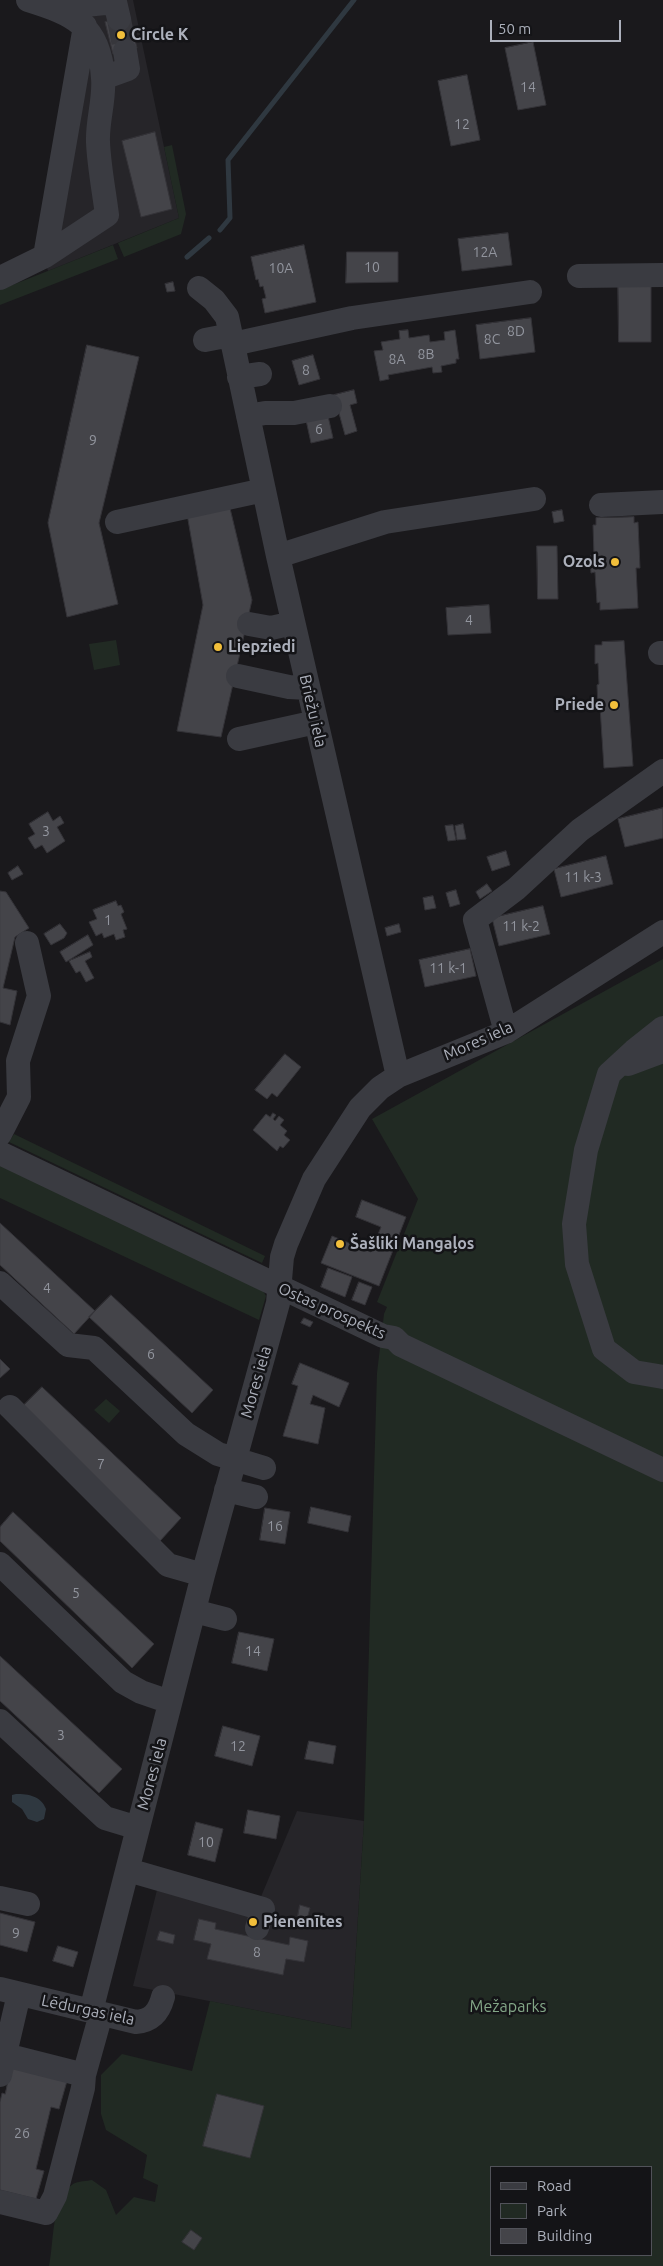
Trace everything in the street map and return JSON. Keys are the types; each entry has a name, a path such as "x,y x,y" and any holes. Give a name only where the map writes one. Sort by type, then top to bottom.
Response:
{"street":[{"path":"0,278 45,256 107,215 98,142 104,78 97,47 85,26 62,10 28,0"},
{"path":"62,10 75,6 115,2 119,18"},
{"path":"45,256 85,26"},
{"path":"104,78 128,69 125,51"},
{"path":"580,276 663,275"},
{"name":"Briežu iela","path":"199,288 221,308 226,317 232,340 250,376 248,416 293,623 398,1076"},
{"path":"205,340 232,340 352,318 530,292"},
{"path":"248,416 265,413 294,413 330,406"},
{"path":"117,522 264,490"},
{"path":"278,556 386,522 534,498"},
{"path":"602,504 663,502"},
{"path":"250,624 271,628 293,623"},
{"path":"238,676 289,687 308,688"},
{"path":"239,740 316,722"},
{"path":"506,1032 475,920 516,889 580,830 663,771"},
{"name":"Mores iela","path":"0,2202 46,2213 55,2196 83,2088 96,2012 138,1828 234,1459 276,1313 286,1244 314,1179 360,1108 380,1088 398,1076 506,1032 663,932"},
{"path":"0,1134 19,1097 18,1061 39,996 27,943"},
{"path":"663,1028 634,1050 609,1074 586,1150 574,1224 578,1264 604,1349 634,1372 663,1377"},
{"path":"609,1074 663,1051"},
{"name":"Ostas prospekts","path":"0,1153 383,1336 394,1338 401,1345 663,1470"},
{"path":"0,1283 68,1346 94,1348 186,1434 218,1454 264,1468"},
{"path":"10,1408 168,1565 203,1575"},
{"path":"226,1490 256,1497"},
{"path":"0,1564 123,1682 141,1692 170,1702"},
{"path":"194,1611 226,1619"},
{"path":"0,1721 98,1812 106,1818 138,1828"},
{"path":"128,1870 263,1909 257,1928"},
{"path":"0,1898 28,1904"},
{"path":"10,1992 2,2065 84,2075"},
{"name":"Lēdurgas iela","path":"10,1992 136,2022 146,2021 159,2009 163,1997"}],"shaded area":[{"name":"Circle K","path":"86,0 133,0 179,218 48,271 39,245"},
{"path":"12,1795 30,1795 41,1801 46,1809 44,1819 37,1822 28,1819 22,1809 12,1802"},
{"name":"Pienenītes","path":"297,1811 364,1821 351,2029 133,1986 162,1870 260,1899"}],"green space":[{"path":"172,145 186,214 181,234 124,257 118,243 179,218 164,147"},
{"path":"113,245 118,259 0,305 0,290"},
{"path":"116,640 120,665 94,670 89,644"},
{"name":"Mežaparks","path":"663,959 663,2266 49,2266 57,2210 66,2191 73,2184 92,2180 106,2190 116,2215 134,2197 155,2202 158,2185 143,2178 147,2155 106,2130 101,2114 101,2075 122,2054 192,2071 210,2001 351,2029 364,1821 377,1373 384,1314 387,1307 377,1302 418,1199 372,1119"},
{"path":"14,1134 265,1256 262,1263 9,1142"},
{"path":"0,1164 262,1289 266,1296 259,1320 0,1198"},
{"path":"106,1399 120,1411 109,1423 94,1410"}],"building":[{"name":"Circle K","path":"129,16 137,48 113,54 105,22"},
{"path":"533,42 546,105 518,110 505,48"},
{"path":"467,75 480,140 451,146 438,81"},
{"path":"155,132 172,209 141,217 122,141"},
{"path":"508,233 512,265 462,271 458,239"},
{"path":"304,245 316,302 265,313 262,299 266,298 263,286 260,287 258,279 256,280 251,257"},
{"path":"347,252 398,252 398,282 346,283"},
{"path":"618,279 651,279 651,342 619,342"},
{"path":"173,282 175,291 167,292 165,284"},
{"path":"531,318 535,352 480,359 476,325"},
{"path":"408,330 409,338 429,335 430,342 445,340 444,332 455,330 459,359 456,359 456,363 441,366 442,372 433,373 432,367 388,375 389,379 380,381 374,351 383,350 381,342 400,339 399,331"},
{"path":"87,345 139,357 99,523 118,604 67,617 48,523"},
{"path":"313,355 320,379 299,385 292,361"},
{"path":"354,390 357,403 350,405 357,431 345,435 334,395"},
{"path":"328,416 333,438 311,443 306,420"},
{"name":"Liepziedi","path":"229,504 252,600 221,737 177,731 203,605 187,514"},
{"path":"562,510 564,521 554,523 552,512"},
{"name":"Ozols","path":"634,517 634,523 638,522 640,568 636,568 638,608 600,610 600,602 597,603 595,572 591,573 590,556 594,556 593,525 596,525 596,518"},
{"path":"537,546 557,546 558,599 538,599"},
{"path":"489,605 491,633 448,635 446,608"},
{"name":"Priede","path":"624,641 633,766 604,768 600,707 598,707 598,663 595,664 595,645 602,645 602,642"},
{"path":"663,808 663,838 625,847 618,819"},
{"path":"48,812 53,821 60,816 64,823 57,827 65,841 47,853 42,845 35,849 28,838 35,834 29,824"},
{"path":"463,824 466,839 457,840 455,826"},
{"path":"453,825 456,840 448,841 445,826"},
{"path":"506,851 510,865 492,871 487,857"},
{"path":"606,856 613,884 561,897 554,869"},
{"path":"18,866 23,874 12,880 8,873"},
{"path":"487,884 492,891 480,899 476,892"},
{"path":"456,890 460,904 450,907 446,893"},
{"path":"0,891 6,892 29,928 15,937 3,988 17,991 10,1025 0,1022"},
{"path":"433,896 436,908 425,910 423,898"},
{"path":"116,901 118,906 121,905 124,912 121,914 127,929 123,930 125,937 116,940 114,934 104,938 102,933 96,936 89,922 97,919 93,910"},
{"path":"543,906 550,934 499,946 492,918"},
{"path":"60,924 67,933 64,938 51,945 44,934"},
{"path":"399,924 401,932 387,936 385,928"},
{"path":"88,935 93,945 66,962 60,952"},
{"path":"470,949 476,976 425,987 419,960"},
{"path":"90,952 92,957 85,961 94,978 86,982 80,971 76,973 69,961"},
{"path":"285,1054 301,1067 277,1097 272,1093 267,1099 255,1090"},
{"path":"273,1113 276,1115 273,1119 275,1121 279,1116 284,1120 280,1125 287,1131 284,1135 290,1140 283,1148 280,1146 277,1151 253,1130 266,1114 270,1117"},
{"name":"Šašliki Mangaļos","path":"362,1200 406,1217 379,1286 321,1263 332,1236 371,1252 381,1227 356,1217"},
{"path":"0,1223 95,1311 74,1334 0,1265"},
{"path":"328,1268 352,1277 345,1297 321,1287"},
{"path":"359,1282 372,1287 365,1305 352,1300"},
{"path":"111,1295 213,1390 192,1413 89,1317"},
{"path":"304,1318 313,1322 310,1327 301,1323"},
{"path":"0,1359 10,1369 0,1378"},
{"path":"300,1363 349,1383 339,1407 313,1395 310,1404 325,1408 318,1444 283,1436 298,1386 292,1384"},
{"path":"42,1387 181,1518 160,1541 20,1409"},
{"path":"311,1507 351,1516 348,1532 308,1523"},
{"path":"265,1508 290,1512 285,1544 260,1540"},
{"path":"13,1512 154,1644 132,1668 0,1541 0,1527"},
{"path":"239,1632 274,1639 267,1671 232,1663"},
{"path":"0,1656 122,1769 99,1793 0,1701"},
{"path":"223,1726 260,1736 252,1766 215,1756"},
{"path":"309,1741 336,1746 333,1764 305,1759"},
{"path":"248,1810 280,1816 276,1839 244,1833"},
{"path":"196,1822 223,1829 215,1862 188,1855"},
{"path":"300,1905 310,1908 306,1923 297,1921"},
{"path":"0,1913 35,1922 27,1952 0,1945"},
{"path":"199,1919 216,1923 215,1929 289,1945 290,1937 308,1941 304,1962 286,1959 283,1975 207,1959 211,1944 194,1940"},
{"path":"160,1931 175,1935 173,1944 157,1940"},
{"path":"58,1946 78,1952 73,1967 53,1961"},
{"path":"11,2067 67,2081 59,2109 51,2107 36,2169 44,2171 36,2199 0,2190 0,2102 2,2093 5,2094"},
{"path":"217,2094 264,2106 250,2158 203,2146"},
{"path":"191,2230 202,2238 194,2250 182,2242"}],"waterway":[{"path":"220,230 230,218 228,160 354,0"},
{"path":"187,257 209,238"}],"tunnel":[{"path":"119,19 125,51"}],"place":[{"name":"Circle K","path":"121,35"},
{"name":"Ozols","path":"615,562"},
{"name":"Liepziedi","path":"218,647"},
{"name":"Priede","path":"614,705"},
{"name":"Šašliki Mangaļos","path":"340,1244"},
{"name":"Pienenītes","path":"253,1922"}]}
